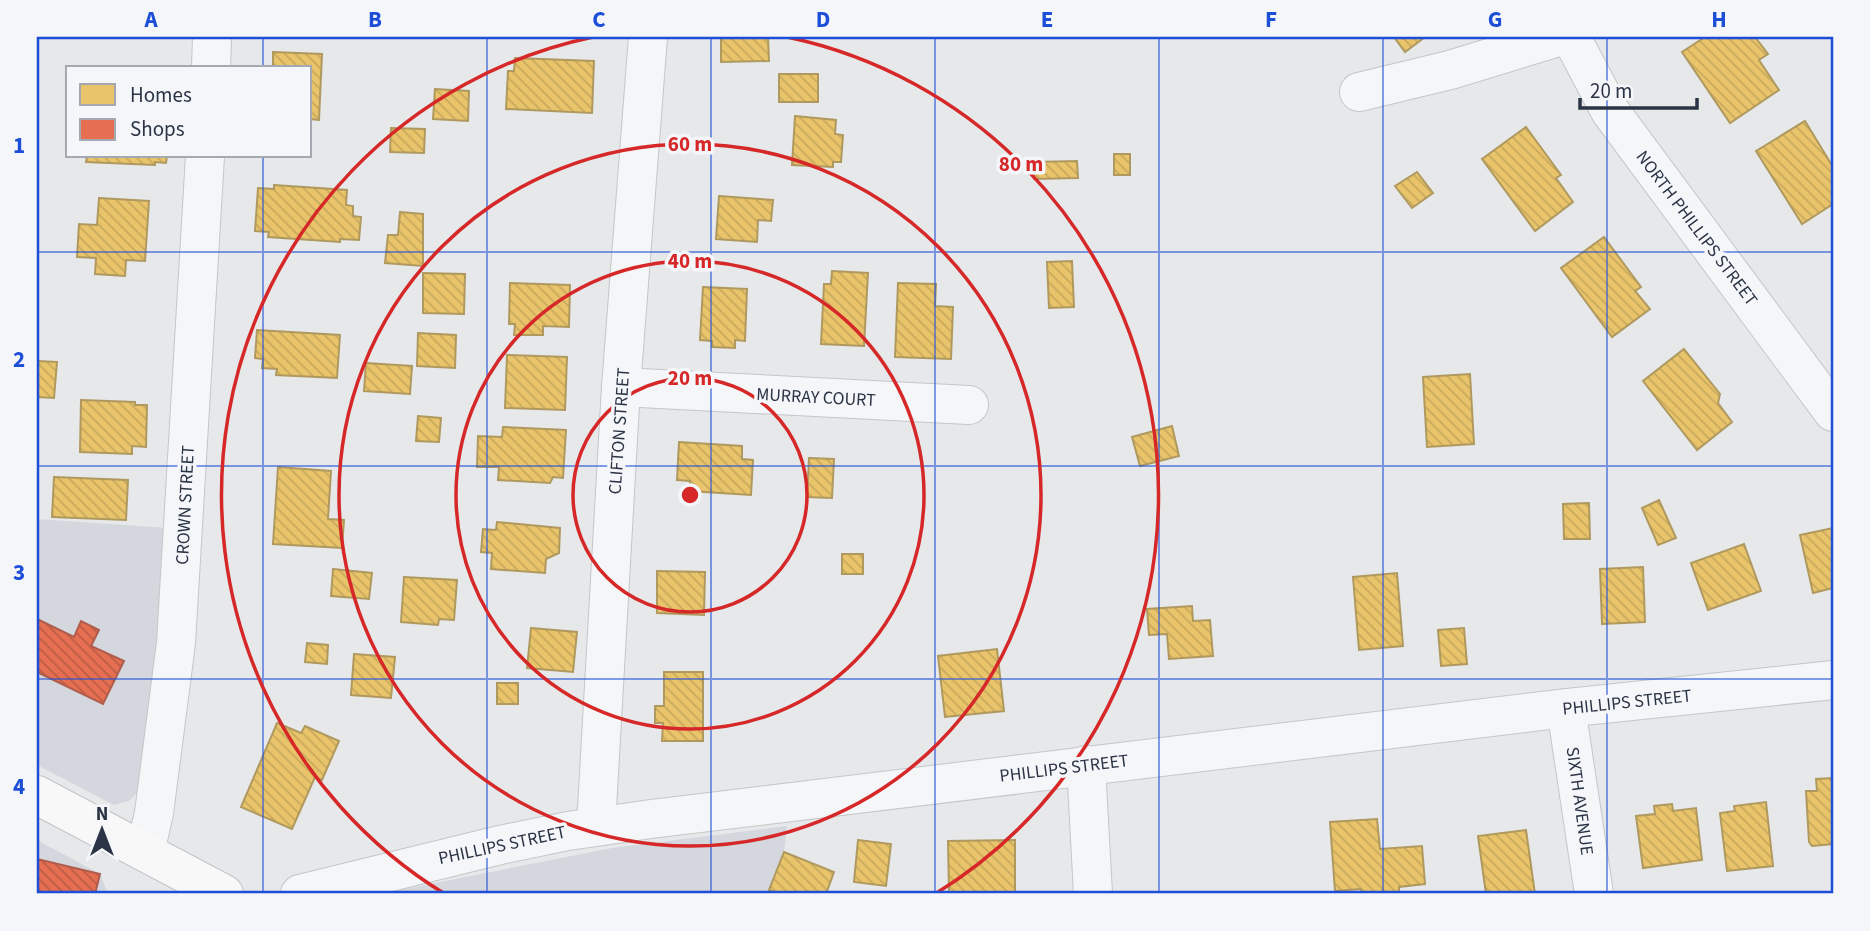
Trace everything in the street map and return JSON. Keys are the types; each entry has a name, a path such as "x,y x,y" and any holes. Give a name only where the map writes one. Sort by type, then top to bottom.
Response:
{"main road":[{"path":"37,795 223,894"}],"street":[{"path":"211,66 212,37"},
{"name":"CLIFTON STREET","path":"596,826 621,387 648,37"},
{"path":"1359,92 1450,70 1558,37"},
{"name":"NORTH PHILLIPS STREET","path":"1571,37 1610,111 1833,412"},
{"name":"CROWN STREET","path":"145,852 154,813 176,643 205,158"},
{"name":"MURRAY COURT","path":"621,387 968,405"},
{"name":"PHILLIPS STREET","path":"300,894 488,847 596,826 1566,708 1833,680"},
{"name":"SIXTH AVENUE","path":"1566,708 1594,894"},
{"path":"1086,765 1093,894"}],"shaded area":[{"path":"37,519 167,528 165,598 140,790 129,801 114,805 37,765"},
{"path":"787,826 784,852 834,872 826,894 380,894 612,848"},
{"path":"37,840 100,874 108,894 37,894"}],"building: Homes":[{"path":"721,37 768,37 769,61 721,62"},
{"path":"1394,37 1425,37 1405,52"},
{"path":"1705,37 1755,37 1768,54 1759,60 1779,90 1730,123 1682,52"},
{"path":"273,52 322,54 319,120 312,119 312,66 273,66"},
{"path":"515,58 594,61 592,113 506,109 508,71 514,71"},
{"path":"779,74 818,74 818,102 779,102"},
{"path":"435,89 469,91 468,121 433,119"},
{"path":"795,116 836,120 835,134 843,135 841,162 833,162 833,167 792,165"},
{"path":"1805,121 1833,167 1833,204 1802,224 1756,151"},
{"path":"1526,127 1561,175 1556,178 1573,202 1535,231 1482,159"},
{"path":"391,128 425,129 424,153 390,152"},
{"path":"1114,154 1130,154 1130,175 1114,175"},
{"path":"87,158 167,158 166,163 155,162 155,165 86,162"},
{"path":"1077,161 1078,178 1034,179 1034,162"},
{"path":"1417,172 1433,193 1412,208 1395,186"},
{"path":"274,185 347,190 346,205 353,206 353,216 361,217 359,240 340,239 340,242 268,237 269,232 255,231 258,188 274,189"},
{"path":"719,196 773,200 771,221 758,220 757,242 716,239"},
{"path":"99,198 149,201 145,261 126,260 125,276 95,274 96,258 77,257 79,224 97,225"},
{"path":"400,212 423,214 423,266 385,263 388,235 398,235"},
{"path":"1604,237 1641,287 1635,291 1650,309 1612,337 1561,268"},
{"path":"1072,261 1074,307 1049,308 1047,262"},
{"path":"832,271 868,273 864,346 821,344 824,284 831,284"},
{"path":"423,273 465,274 464,314 423,313"},
{"path":"510,283 570,285 569,327 543,326 543,335 514,335 515,324 509,324"},
{"path":"898,283 936,284 935,306 953,307 951,359 895,357"},
{"path":"703,287 747,289 745,341 735,340 735,348 712,347 712,341 700,340"},
{"path":"257,330 340,335 337,378 276,375 277,369 262,368 263,359 255,358"},
{"path":"418,333 456,335 455,368 417,366"},
{"path":"1684,349 1720,394 1718,403 1732,422 1697,450 1643,381"},
{"path":"507,355 567,357 565,410 505,408"},
{"path":"37,361 57,362 54,398 37,397"},
{"path":"366,363 412,366 410,394 364,391"},
{"path":"1470,374 1474,444 1427,447 1423,377"},
{"path":"81,400 147,405 146,447 132,446 132,454 80,452"},
{"path":"418,416 441,418 439,442 416,441"},
{"path":"1172,426 1179,456 1140,466 1132,437"},
{"path":"503,427 566,430 563,478 553,477 550,483 498,480 499,467 477,467 478,436 502,437"},
{"path":"679,442 742,446 742,459 753,460 751,495 689,491 690,481 677,480"},
{"path":"809,458 834,459 832,498 807,497"},
{"path":"278,467 331,471 328,519 344,520 342,548 273,544"},
{"path":"54,477 128,480 126,520 52,517"},
{"path":"1659,500 1676,538 1658,545 1642,508"},
{"path":"1589,503 1590,539 1564,539 1563,504"},
{"path":"497,522 560,528 559,553 546,559 545,573 491,569 492,553 481,552 483,529 496,530"},
{"path":"1833,528 1833,588 1813,593 1800,535"},
{"path":"1744,544 1761,591 1708,610 1691,563"},
{"path":"842,554 863,554 863,574 842,574"},
{"path":"1643,567 1645,622 1602,624 1600,569"},
{"path":"333,569 372,573 369,599 331,596"},
{"path":"657,571 705,572 704,615 657,613"},
{"path":"1397,573 1403,646 1359,650 1353,577"},
{"path":"404,577 457,580 454,620 439,619 438,625 401,622"},
{"path":"1192,606 1193,621 1210,620 1213,656 1169,659 1167,634 1149,635 1147,609"},
{"path":"531,628 577,632 573,672 527,668"},
{"path":"1464,628 1467,664 1441,666 1438,630"},
{"path":"307,643 328,645 327,664 305,662"},
{"path":"997,649 1004,711 945,717 938,656"},
{"path":"354,654 395,657 391,698 351,695"},
{"path":"664,672 703,672 703,741 662,741 663,723 655,723 655,706 664,706"},
{"path":"497,683 518,683 518,704 497,704"},
{"path":"277,723 301,733 305,726 339,741 322,780 315,777 292,829 241,807"},
{"path":"1833,778 1833,844 1812,846 1809,842 1806,791 1817,791 1816,779"},
{"path":"1766,802 1773,866 1727,871 1720,813 1735,811 1734,806"},
{"path":"1672,804 1673,811 1696,808 1702,860 1643,868 1636,816 1655,814 1654,806"},
{"path":"1377,819 1380,849 1422,846 1425,884 1399,887 1399,894 1362,894 1361,889 1335,891 1330,822"},
{"path":"1526,830 1535,894 1486,894 1478,836"},
{"path":"858,840 891,844 886,886 854,882"},
{"path":"1015,840 1015,894 949,894 948,841"},
{"path":"784,852 834,872 826,894 780,894 769,890"}],"building: Shops":[{"path":"37,619 74,637 81,621 99,630 91,646 124,661 103,704 37,672"},
{"path":"37,859 100,874 95,894 37,894"}]}
